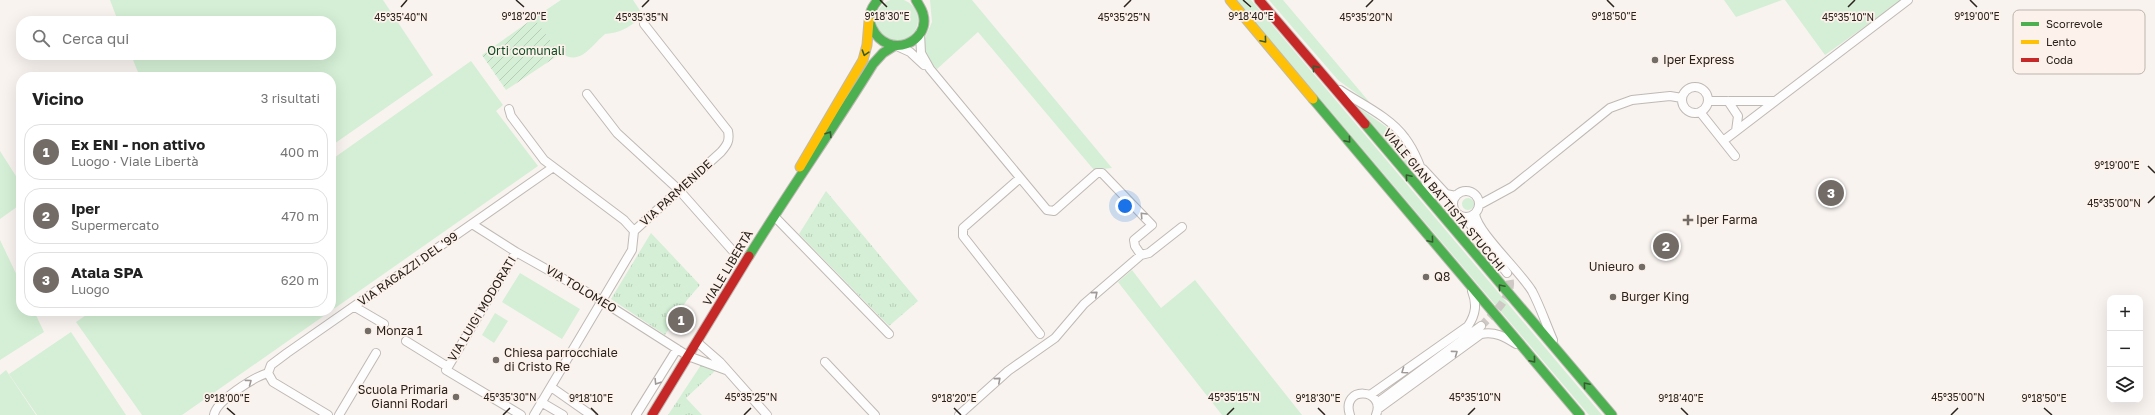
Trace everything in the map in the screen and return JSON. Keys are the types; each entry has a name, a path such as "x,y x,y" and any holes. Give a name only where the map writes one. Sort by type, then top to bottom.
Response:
{"main road":[{"path":"865,0 872,30 877,38 884,44 896,47"},
{"path":"870,17 878,0"},
{"path":"916,0 922,7 924,18"},
{"path":"920,33 924,18 923,0"},
{"path":"1230,0 1580,415"},
{"name":"VIALE GIAN BATTISTA STUCCHI","path":"1259,0 1324,79 1612,415"},
{"name":"VIALE LIBERTÀ","path":"790,190 806,156 863,60 868,45 870,17"},
{"name":"VIALE LIBERTÀ","path":"652,415 790,190 823,144 876,60 896,47 911,42 920,33"}],"street":[{"path":"1723,141 1908,0"},
{"name":"VIA PARMENIDE","path":"534,415 632,250 634,231 728,144 728,131 644,24"},
{"path":"920,33 921,53 930,69"},
{"path":"896,47 910,52 930,69 1047,210 1054,211 1097,173 1102,174 1152,224 1134,240 1135,246 1141,255"},
{"path":"1324,79 1397,128 1406,138 1421,167 1436,209"},
{"path":"1697,87 1706,93 1708,101 1704,109 1700,112 1688,111 1683,105 1682,98 1687,89 1697,87"},
{"path":"587,94 618,133 679,190 732,250"},
{"path":"1507,273 1470,224 1472,216 1479,205 1496,194 1512,187 1610,108 1632,100 1670,96 1682,98"},
{"path":"1708,101 1774,101"},
{"path":"1728,101 1738,116 1736,131"},
{"path":"509,109 511,116 544,160 552,168 624,220 634,231"},
{"path":"1700,112 1735,156"},
{"path":"1421,167 1446,194 1456,196"},
{"name":"VIA RAGAZZI DEL '99","path":"268,373 271,365 552,168"},
{"path":"1020,178 963,228 963,236 1040,334"},
{"path":"1472,216 1459,216 1454,208 1454,199 1456,196 1464,191 1474,194 1496,194"},
{"path":"1474,194 1478,198 1479,205"},
{"path":"774,216 889,334"},
{"path":"1472,216 1514,266 1532,292 1558,352"},
{"name":"VIA TOLOMEO","path":"472,224 516,252 602,301 688,356 726,370"},
{"path":"959,415 1008,372 1055,338 1084,304 1141,255 1149,253 1182,227"},
{"name":"VIA LUIGI MODORATI","path":"448,367 516,252"},
{"path":"1350,415 1349,404 1355,396 1359,394 1370,394 1468,326 1474,318 1475,308 1475,299 1469,285"},
{"path":"355,307 384,324"},
{"path":"1377,409 1481,326"},
{"path":"1377,409 1481,334 1489,332 1504,336 1522,348"},
{"path":"406,341 448,367 446,370 521,415"},
{"path":"697,342 714,356 767,415"},
{"path":"636,415 677,349"},
{"path":"339,415 376,353"},
{"path":"825,362 875,415"},
{"path":"214,415 215,410 220,404 256,376 268,373 273,382 328,415"},
{"path":"551,387 591,415"},
{"path":"1370,394 1377,409"},
{"path":"541,402 563,415"}],"green space":[{"path":"893,-1 901,-1 909,2 915,8 918,20 915,32 909,38 901,41 893,41 885,38 879,32 876,24 876,16 879,8 885,2"},
{"path":"110,0 383,0 433,75 336,143 336,72 138,72 133,60 336,60 336,16 116,16"},
{"path":"561,0 633,0 643,15 626,28 605,34 582,55 574,57 567,56 554,46 534,18"},
{"path":"930,0 972,0 1112,168 1094,170 978,32 937,69 928,60 923,50 925,38 932,22"},
{"path":"1236,0 1251,0 1602,415 1589,415"},
{"path":"1269,0 1283,0 1371,104 1338,80"},
{"path":"1724,0 1782,0 1736,17"},
{"path":"1785,0 1902,0 1825,55"},
{"name":"Orti comunali","path":"534,18 560,54 506,90 482,55"},
{"path":"471,61 503,105 496,111 538,166 336,307 336,156"},
{"path":"1358,107 1392,131 1398,138 1410,169"},
{"path":"0,151 16,176 16,208 0,219"},
{"path":"826,191 918,301 889,326 799,234"},
{"path":"1468,198 1472,200 1474,204 1472,208 1468,210 1464,208 1462,204 1464,200"},
{"path":"651,233 700,285 687,300 665,335 611,299"},
{"path":"0,240 16,274 16,316 36,316 44,332 0,360"},
{"path":"1132,270 1161,308 1195,280 1302,415 1222,415 1118,282"},
{"path":"520,273 580,309 562,339 502,302"},
{"path":"495,313 508,321 494,343 482,335"},
{"path":"85,316 324,316 182,415 142,415 76,322"},
{"path":"71,332 126,415 37,415 9,374"},
{"path":"701,365 716,370 686,398 702,415 668,415"},
{"path":"6,370 36,415 0,415 0,375"}],"tunnel":[{"path":"1481,326 1498,309 1507,295 1510,288 1510,280 1507,273"}],"traffic: fast":[{"path":"878,0 870,13 872,28 879,38 888,44 897,45 906,44 915,39 921,33 924,24 923,14 916,0"},
{"path":"749,256 873,64 883,53 894,46"},
{"path":"1313,99 1580,415"},
{"path":"1365,124 1612,415"}],"traffic: slow":[{"path":"1230,0 1313,99"},
{"path":"800,167 863,60 867,45 869,21"}],"traffic: jam":[{"path":"1259,0 1365,124"},
{"path":"652,415 749,256"}],"place":[{"name":"Iper Express","path":"1655,60"},
{"name":"Atala SPA","path":"1831,193"},
{"name":"Iper Farma","path":"1688,220"},
{"name":"Iper","path":"1666,246"},
{"name":"Unieuro","path":"1642,267"},
{"name":"Q8","path":"1426,277"},
{"name":"Burger King","path":"1613,297"},
{"name":"Ex ENI - non attivo","path":"681,320"},
{"name":"Monza 1","path":"368,331"},
{"name":"Chiesa parrocchiale di Cristo Re","path":"496,360"},
{"name":"Scuola Primaria Gianni Rodari","path":"456,397"}]}
